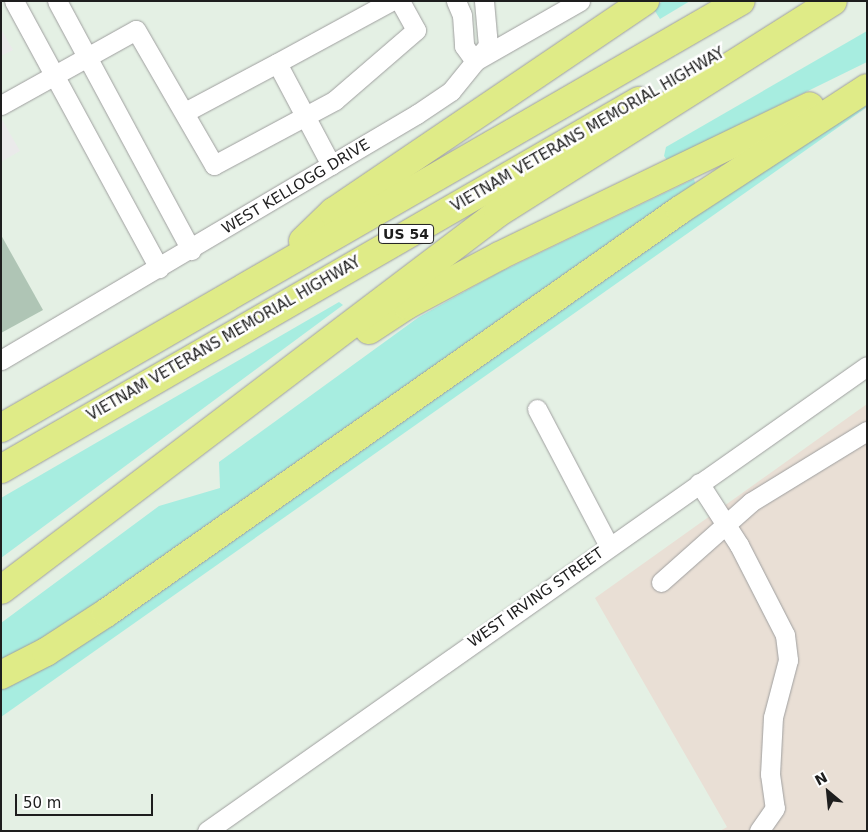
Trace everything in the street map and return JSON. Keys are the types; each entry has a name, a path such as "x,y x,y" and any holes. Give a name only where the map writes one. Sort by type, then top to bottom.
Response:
{"highway":[{"path":"276,268 332,212 645,1"},
{"name":"US 54","path":"1,428 741,1"},
{"name":"VIETNAM VETERANS MEMORIAL HIGHWAY","path":"1,469 812,1"},
{"path":"1,590 256,401 498,213 833,1"},
{"path":"256,401 432,291 867,77"},
{"path":"1,675 46,652 99,617 680,210 867,88"}],"street":[{"path":"14,1 159,268"},
{"path":"57,1 191,250"},
{"path":"186,112 391,1"},
{"path":"1,105 136,30 168,88 186,112 214,165 335,100 416,30 400,1"},
{"path":"456,1 462,15 464,46 475,60 488,46 484,1"},
{"name":"WEST KELLOGG DRIVE","path":"1,360 191,250 451,91 475,60 580,1"},
{"path":"277,63 331,165"},
{"name":"WEST IRVING STREET","path":"207,831 867,366"},
{"path":"537,409 609,546"},
{"path":"660,582 751,502 867,431"},
{"path":"699,483 726,525 785,635 788,660 773,717 770,774 775,808 759,831"}],"shaded area":[{"path":"663,1 690,1 660,19 653,8"},
{"path":"1,29 13,50 1,56"},
{"path":"867,31 867,62 667,160 664,156 666,147"},
{"path":"867,101 867,107 1,717 1,688 784,152"},
{"path":"1,118 20,151 1,162"},
{"path":"694,179 696,186 123,587 37,643 1,661 1,623 159,506 220,488 219,462 419,317 498,273"},
{"path":"1,235 43,310 1,333"},
{"path":"339,302 343,305 1,558 1,498"},
{"path":"867,404 867,831 720,831 727,827 595,598"}]}
